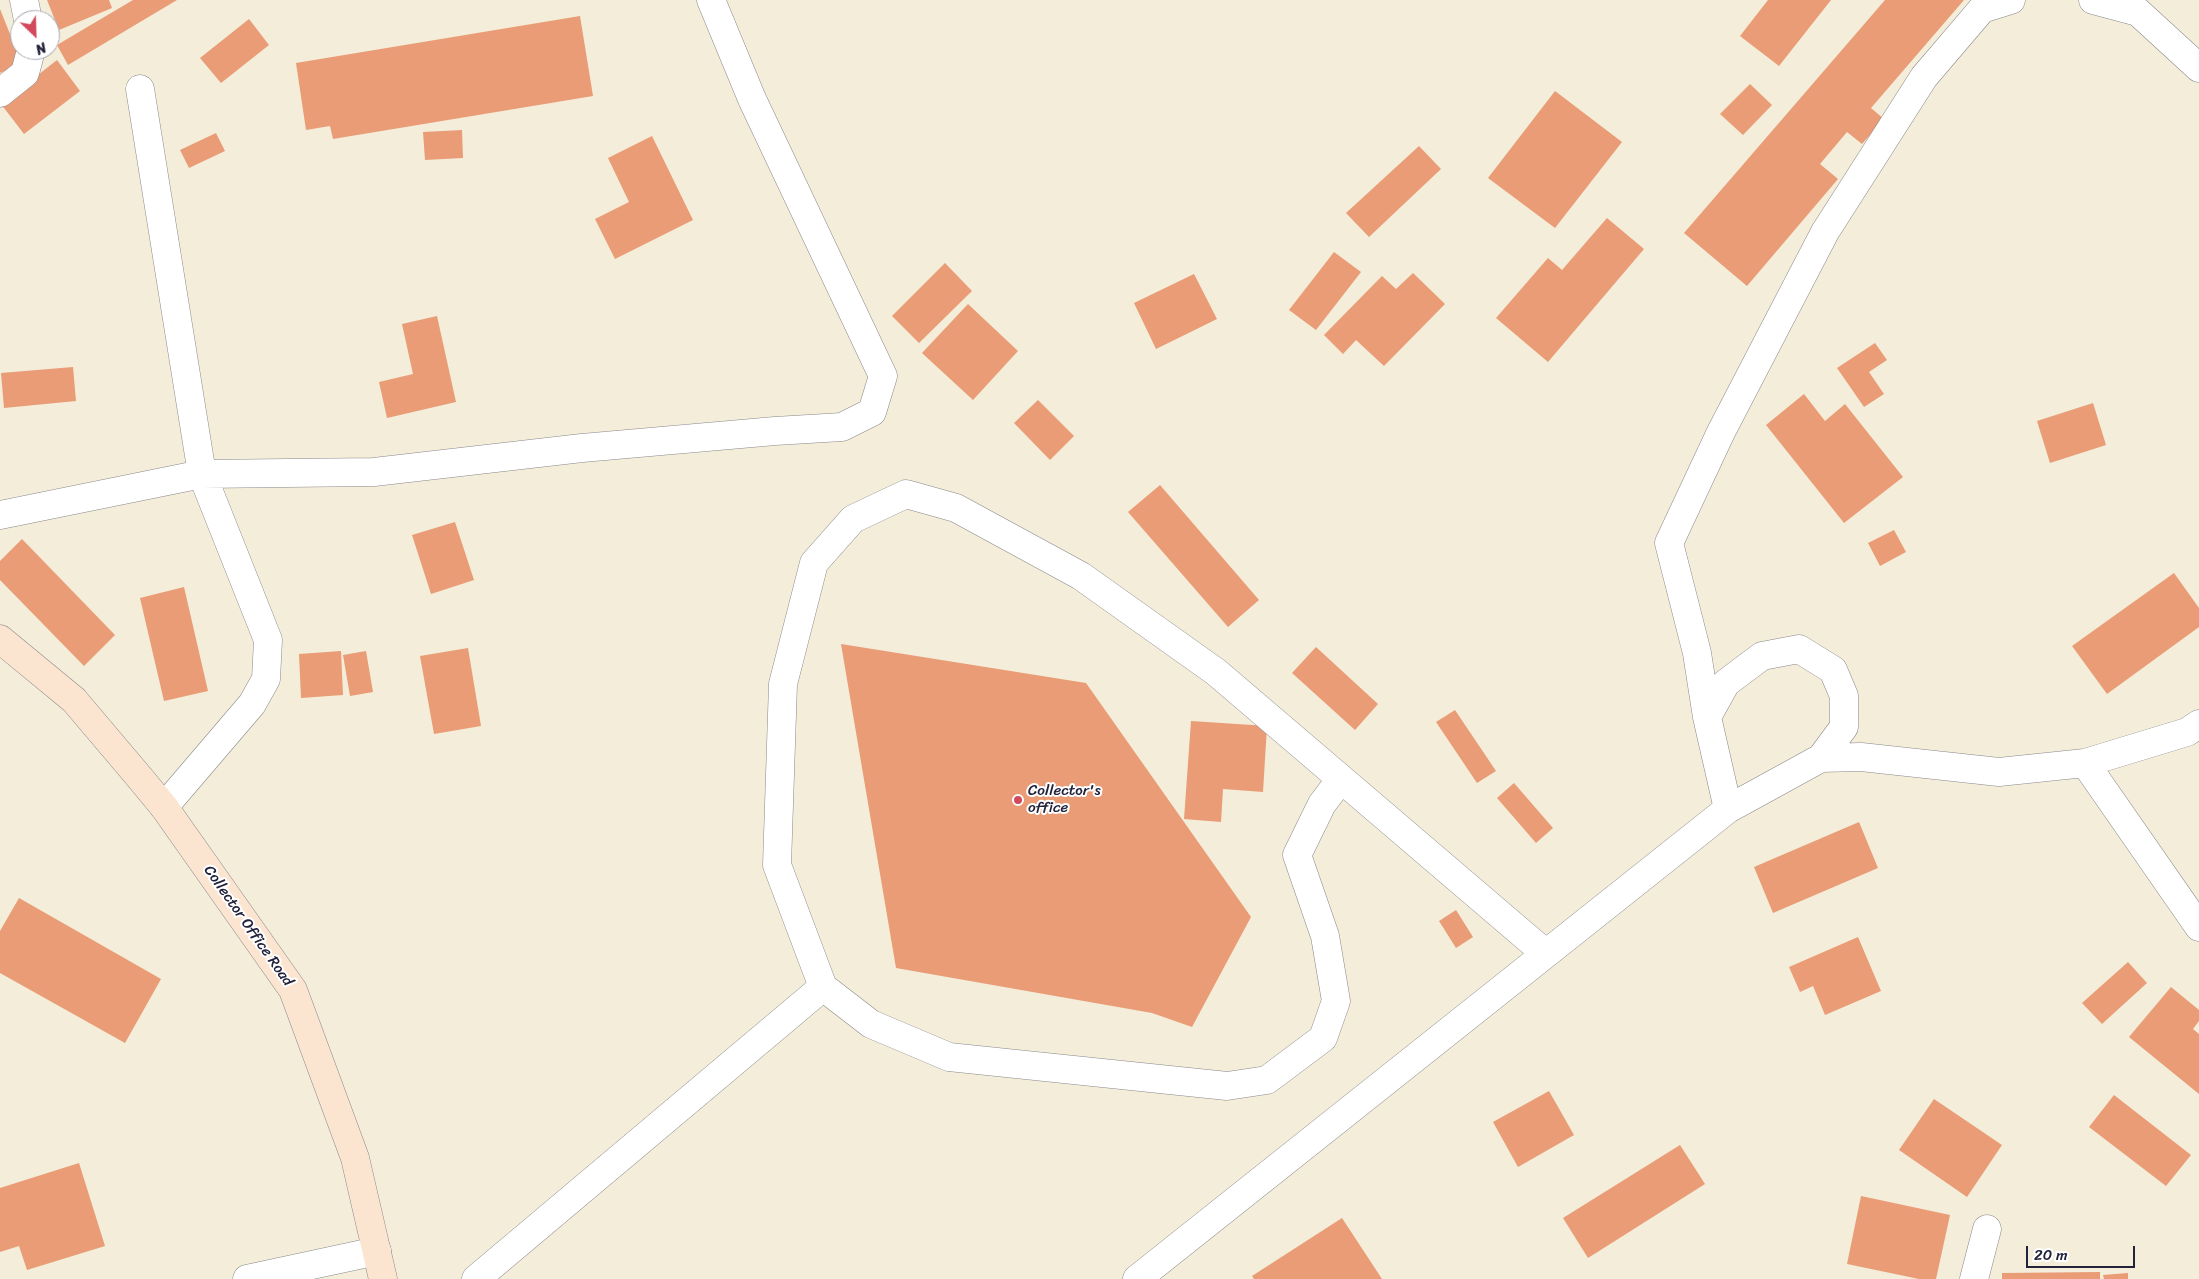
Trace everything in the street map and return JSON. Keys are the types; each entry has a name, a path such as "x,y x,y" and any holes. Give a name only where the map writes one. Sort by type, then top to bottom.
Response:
{"main road":[{"name":"Collector Office Road","path":"0,639 74,700 164,807 293,990 355,1158 383,1279"}],"street":[{"path":"0,515 202,474 374,472 582,448 775,430 842,427 872,412 883,376 752,100 711,0"},
{"path":"1728,809 1707,717 1697,653 1669,543 1721,432 1825,232 1924,77 1982,9 2011,0"},
{"path":"2093,0 2138,12 2199,68"},
{"path":"0,93 25,73 28,60"},
{"path":"140,89 202,474 268,640 266,680 252,704 164,807"},
{"path":"1341,779 1322,804 1297,855 1325,936 1336,1001 1323,1038 1267,1080 1227,1086 949,1057 870,1024 823,987 777,865 783,684 814,563 853,519 906,494 956,508 1081,576 1216,672 1546,953"},
{"path":"1137,1279 1728,809 1821,758 1844,728 1844,696 1833,670 1799,649 1762,656 1726,683 1707,717"},
{"path":"1821,758 1861,757 1999,772 2085,762 2187,732 2199,724"},
{"path":"2085,762 2199,928"},
{"path":"476,1279 823,987"},
{"path":"1974,1279 1987,1229"},
{"path":"247,1279 377,1251"}],"building":[{"path":"47,0 109,0 112,8 60,30 60,10 51,10"},
{"path":"133,0 177,0 68,65 60,50 60,43"},
{"path":"1768,0 1831,0 1779,66 1740,36"},
{"path":"1885,0 1964,0 1871,108 1884,119 1862,144 1847,132 1820,164 1838,179 1747,286 1684,233"},
{"path":"0,9 10,34 10,60 20,60 22,64 0,73"},
{"path":"580,16 593,96 333,139 330,126 306,130 296,63"},
{"path":"249,19 269,45 221,83 200,58"},
{"path":"57,60 80,91 24,134 1,104"},
{"path":"1750,84 1772,105 1743,135 1720,114"},
{"path":"1555,91 1622,142 1555,228 1488,178"},
{"path":"462,130 463,158 425,160 423,132"},
{"path":"216,133 225,151 189,168 180,150"},
{"path":"652,136 693,220 615,259 595,219 629,202 608,158"},
{"path":"1419,146 1441,169 1369,237 1346,213"},
{"path":"1607,218 1644,249 1548,362 1496,318 1548,258 1562,270"},
{"path":"1334,252 1361,272 1316,330 1289,310"},
{"path":"945,263 972,291 919,343 892,316"},
{"path":"1413,273 1445,304 1384,366 1356,340 1343,354 1324,335 1382,276 1396,289"},
{"path":"1194,274 1217,319 1156,349 1134,303"},
{"path":"968,304 1018,351 973,400 922,353"},
{"path":"437,316 456,402 387,418 379,382 413,374 402,324"},
{"path":"1875,343 1887,360 1869,372 1884,394 1864,407 1837,368"},
{"path":"73,367 76,401 4,408 1,373"},
{"path":"1804,394 1825,421 1845,404 1903,477 1844,523 1766,425"},
{"path":"1038,400 1074,436 1050,460 1014,423"},
{"path":"2093,403 2106,445 2050,463 2037,421"},
{"path":"1160,485 1259,600 1228,627 1128,512"},
{"path":"455,522 474,580 431,594 412,535"},
{"path":"1894,530 1906,552 1880,566 1868,543"},
{"path":"22,539 115,635 84,666 0,580 0,561"},
{"path":"2174,573 2199,608 2199,627 2107,694 2072,646"},
{"path":"184,587 208,691 164,701 140,598"},
{"name":"Collector's office","path":"841,644 1086,683 1251,917 1192,1027 1152,1013 896,968"},
{"path":"1316,647 1378,704 1355,730 1292,673"},
{"path":"468,648 481,726 434,734 420,656"},
{"path":"341,651 343,695 301,698 299,654"},
{"path":"366,651 373,692 350,696 343,655"},
{"path":"1455,710 1496,771 1477,783 1436,722"},
{"path":"1191,721 1267,726 1263,792 1223,789 1221,822 1184,819"},
{"path":"1514,783 1553,828 1536,843 1497,798"},
{"path":"1859,822 1878,868 1773,913 1754,867"},
{"path":"19,898 161,979 125,1043 0,973 0,931"},
{"path":"1456,910 1473,937 1456,948 1439,921"},
{"path":"1858,937 1881,991 1825,1015 1813,986 1800,992 1789,967"},
{"path":"2128,962 2147,983 2102,1024 2082,1003"},
{"path":"2171,987 2199,1010 2199,1021 2193,1029 2199,1034 2199,1094 2129,1037"},
{"path":"1549,1091 1574,1135 1518,1167 1493,1122"},
{"path":"2114,1095 2191,1155 2166,1186 2089,1127"},
{"path":"1934,1099 2002,1145 1967,1197 1899,1150"},
{"path":"1680,1145 1705,1184 1588,1258 1563,1218"},
{"path":"79,1163 105,1246 27,1270 19,1246 0,1252 0,1188"},
{"path":"1861,1196 1950,1215 1936,1279 1919,1279 1847,1264"},
{"path":"1342,1218 1382,1279 1254,1279 1252,1276"},
{"path":"2100,1272 2100,1279 2002,1279 2002,1273"},
{"path":"2128,1273 2128,1279 2104,1279 2103,1275"}],"place":[{"name":"Collector's office","path":"1018,800"}]}
